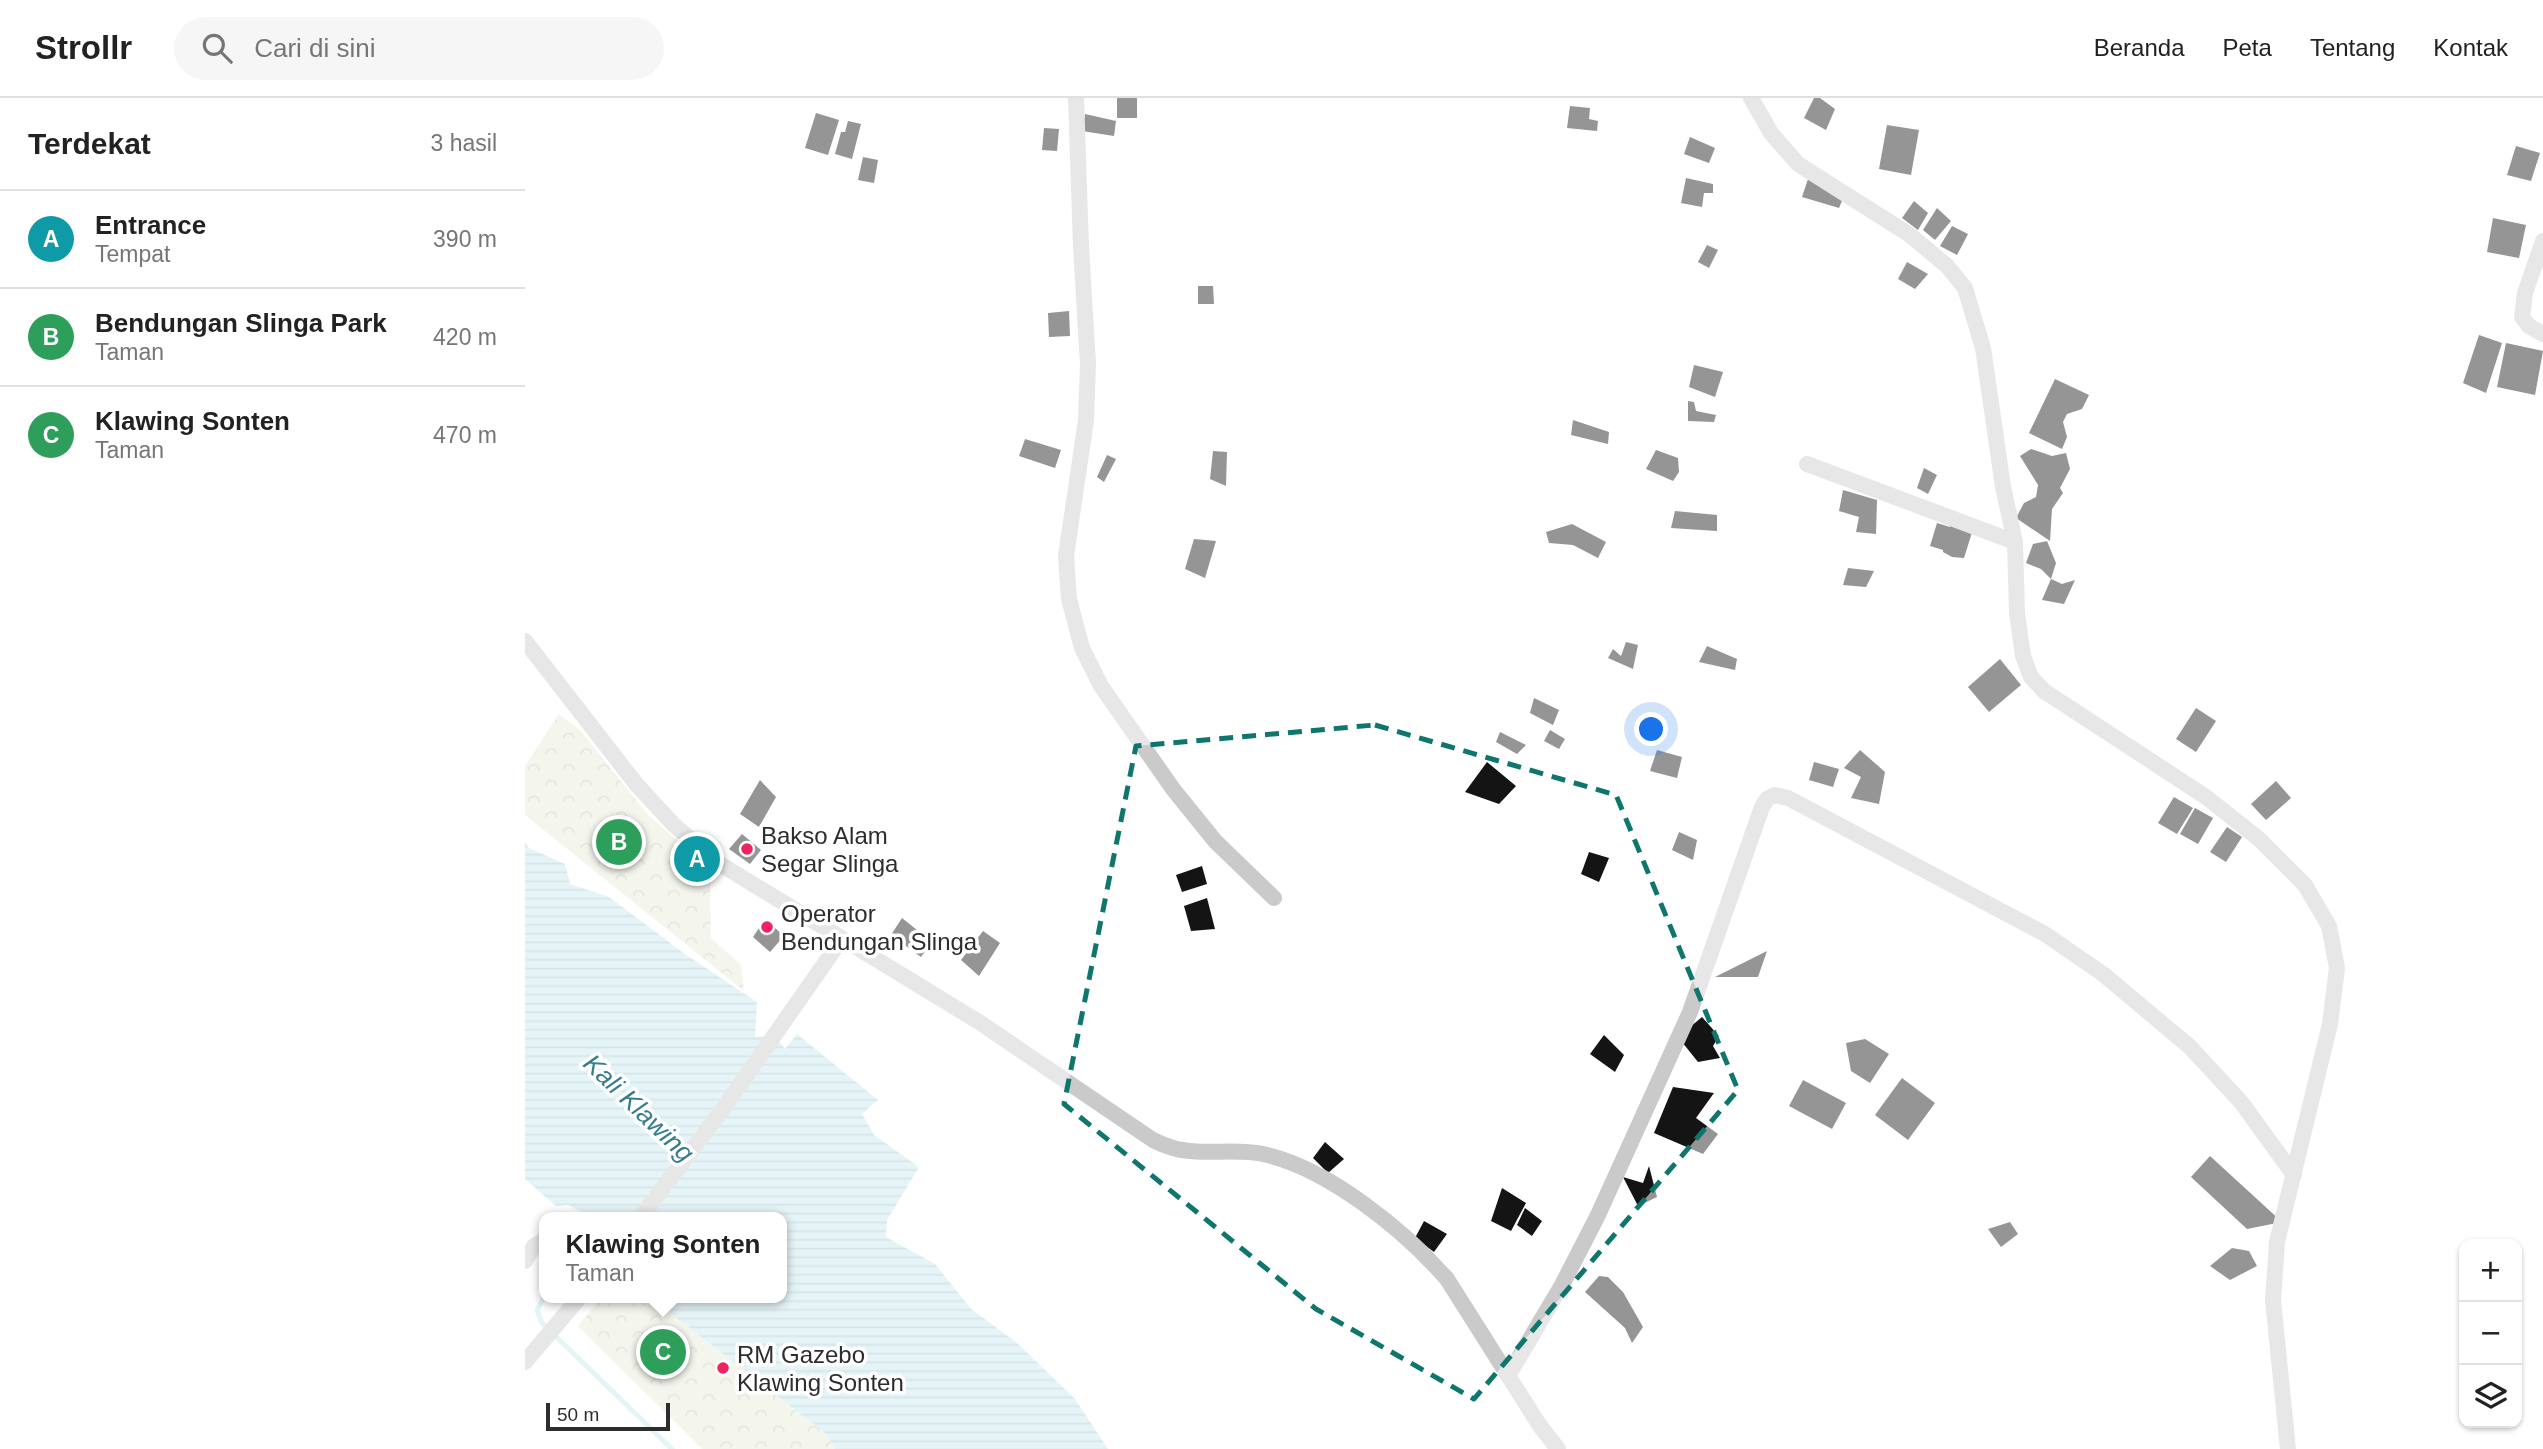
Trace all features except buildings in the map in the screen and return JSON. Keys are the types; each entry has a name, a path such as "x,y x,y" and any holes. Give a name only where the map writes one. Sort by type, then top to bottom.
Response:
{"street":[{"path":"1076,98 1080,247 1088,364 1086,420 1066,556 1069,599 1082,648 1101,686 1173,789 1215,841 1274,898"},
{"path":"1751,98 1771,133 1798,164 1910,235 1947,266 1965,288 1983,348 2003,487 2015,542 2017,613 2023,656 2031,677 2044,691 2206,797 2259,839 2305,885 2329,926 2337,968 2330,1024 2277,1242 2273,1300 2288,1449"},
{"path":"2543,240 2525,293 2522,317 2529,326 2543,334"},
{"path":"1807,464 2015,542"},
{"path":"525,641 637,785 674,825 720,864 837,947 979,1022 1153,1140 1174,1149 1231,1150 1264,1154 1296,1165 1338,1186 1394,1228 1429,1258 1447,1279 1539,1426 1558,1449"},
{"path":"1508,1376 1562,1285 1598,1215 1690,1012 1762,807 1767,799 1775,795 1788,798 1829,819 2045,934 2103,974 2189,1046 2241,1102 2294,1175"},
{"path":"645,1212 837,947"},
{"path":"525,1261 534,1246 539,1243"},
{"path":"525,1362 575,1303"}],"highlighted area":[{"path":"1375,725 1616,795 1738,1090 1474,1399 1316,1309 1064,1104 1136,746"}],"green space":[{"path":"559,714 581,731 648,815 710,869 711,938 741,965 744,991 525,815 525,766"},
{"path":"597,1303 657,1303 825,1433 835,1449 702,1449 578,1326"}],"water":[{"name":"Kali Klawing","path":"525,842 529,848 565,864 570,884 609,897 685,954 757,1002 755,1037 774,1035 785,1049 797,1034 878,1100 862,1114 874,1135 919,1167 887,1220 886,1237 935,1264 971,1309 1016,1342 1075,1399 1108,1449 835,1449 825,1433 657,1303 787,1303 787,1212 581,1212 568,1205 556,1206 525,1179"}],"waterway":[{"path":"541,1303 537,1310 542,1323 672,1449"}],"place":[{"name":"Bendungan Slinga Park","path":"619,842"},
{"name":"Bakso Alam Segar Slinga","path":"747,849"},
{"name":"Entrance","path":"697,859"},
{"name":"Operator Bendungan Slinga","path":"767,927"},
{"name":"Klawing Sonten","path":"663,1352"},
{"name":"RM Gazebo Klawing Sonten","path":"723,1368"}]}
